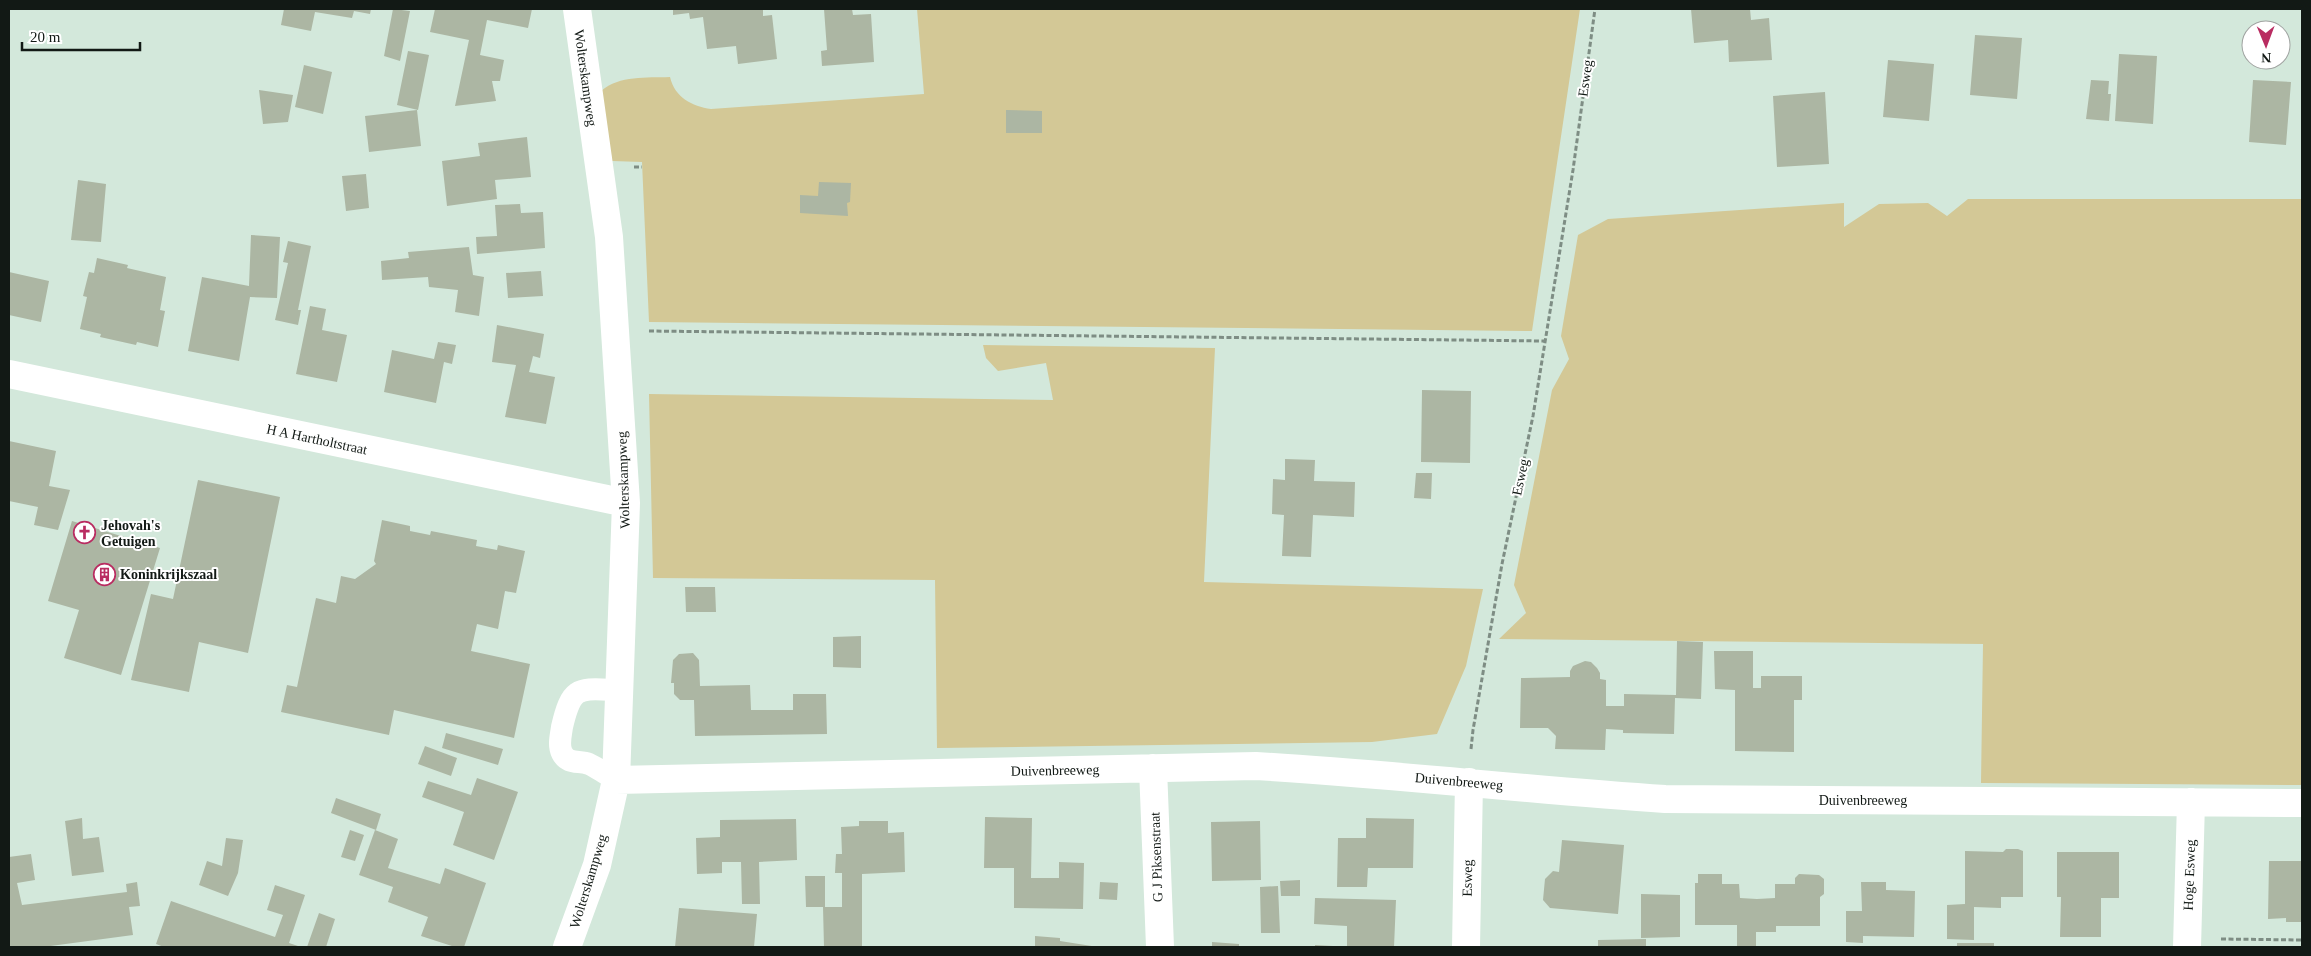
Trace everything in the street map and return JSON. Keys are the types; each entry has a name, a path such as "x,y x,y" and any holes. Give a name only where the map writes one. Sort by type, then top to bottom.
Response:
{"street":[{"name":"Wolterskampweg","path":"567,947 597,864 616,780 626,503 609,237 577,9"},
{"name":"H A Hartholtstraat","path":"9,374 626,503"},
{"name":"Duivenbreeweg","path":"616,780 1256,766 1665,799 2302,803"},
{"name":"G J Piksenstraat","path":"1153,768 1160,947"},
{"name":"Esweg","path":"1466,947 1469,782"},
{"name":"Hoge Esweg","path":"2187,943 2191,802"}],"lane":[{"path":"616,780 588,764 572,763 562,754 560,740 568,703 574,694 586,689 619,690"}],"path":[{"name":"Esweg","path":"1469,782 1473,730 1545,341 1573,170 1595,9"},
{"path":"647,331 1545,341"},
{"path":"2187,943 2302,940"}],"shaded area":[{"path":"917,9 1580,9 1532,331 649,322 642,162 612,161 601,91 616,82 625,80 670,77 672,84 685,100 697,106 711,109 924,94"},
{"path":"1968,199 2302,199 2302,785 1981,783 1983,644 1499,639 1526,613 1514,585 1552,390 1569,359 1561,336 1578,235 1608,219 1844,203 1844,227 1879,204 1928,203 1947,216"},
{"path":"983,345 1215,348 1204,582 1483,589 1466,666 1437,734 1372,742 937,748 935,580 653,578 649,394 1053,400 1046,363 998,371 986,358"}],"building":[{"path":"284,9 371,9 370,14 354,11 352,18 315,12 311,31 281,25"},
{"path":"393,9 410,11 400,61 384,56"},
{"path":"435,9 532,9 528,28 487,20 480,55 504,60 500,81 492,81 496,101 455,106 469,40 430,32"},
{"path":"673,9 763,9 763,16 772,15 777,59 738,64 736,46 707,49 703,17 690,19 689,13 673,15"},
{"path":"824,9 852,9 853,15 871,14 874,62 822,66 821,51 827,50"},
{"path":"1691,9 1750,9 1751,20 1769,18 1772,60 1729,62 1728,40 1694,43"},
{"path":"1975,35 2022,38 2017,99 1970,95"},
{"path":"408,51 429,55 418,110 397,105"},
{"path":"2119,54 2157,56 2153,124 2115,121"},
{"path":"1888,60 1934,64 1929,121 1883,117"},
{"path":"304,65 332,72 323,114 295,107"},
{"path":"2091,80 2109,81 2108,94 2111,94 2109,121 2086,119"},
{"path":"2253,80 2291,82 2286,145 2249,142"},
{"path":"259,90 293,95 288,122 263,124"},
{"path":"1825,92 1829,164 1777,167 1773,96"},
{"path":"417,110 421,146 369,152 365,116"},
{"path":"1006,110 1042,111 1042,133 1006,133"},
{"path":"527,137 531,177 495,180 497,199 447,206 442,161 480,156 478,143"},
{"path":"366,174 369,208 346,211 342,176"},
{"path":"78,180 106,184 101,242 71,240"},
{"path":"819,182 851,183 850,202 847,203 848,216 800,213 800,195 818,196"},
{"path":"520,204 521,213 543,212 545,248 477,254 476,237 497,236 495,205"},
{"path":"251,235 280,237 277,298 250,297 239,361 188,351 202,277 249,286"},
{"path":"288,241 311,246 298,310 301,310 298,325 275,320 288,263 283,262"},
{"path":"469,247 473,275 484,277 479,316 455,312 458,290 429,287 428,277 382,280 381,261 409,258 408,252"},
{"path":"97,258 128,265 127,268 166,277 160,310 165,311 158,347 137,342 136,345 100,337 101,334 80,329 87,297 83,296 89,272 94,273"},
{"path":"541,271 543,296 508,298 506,273"},
{"path":"9,272 49,281 41,322 9,315"},
{"path":"310,306 326,309 322,330 347,335 337,382 296,374"},
{"path":"497,325 544,334 540,358 533,356 529,372 555,377 546,424 505,417 516,365 492,362"},
{"path":"438,342 456,345 452,364 444,362 436,403 384,392 392,350 434,359"},
{"path":"1422,390 1471,391 1470,463 1421,462"},
{"path":"9,441 56,451 49,486 70,490 58,530 34,525 38,507 9,501"},
{"path":"1285,459 1315,460 1314,481 1355,482 1354,517 1313,515 1311,557 1282,556 1284,515 1272,514 1273,479 1285,480"},
{"path":"1416,473 1432,473 1431,499 1414,498"},
{"path":"198,480 280,497 248,653 199,642 189,692 131,680 151,594 173,599"},
{"path":"382,520 410,526 410,531 430,535 431,531 477,540 476,546 497,550 498,545 525,551 516,593 505,591 498,629 477,624 471,651 530,664 514,738 394,710 389,735 281,712 287,685 297,687 316,598 336,603 341,576 355,579 376,564 374,561"},
{"name":"Koninkrijkszaal","path":"72,521 160,548 121,675 64,658 79,610 48,601"},
{"path":"685,587 715,587 716,612 686,612"},
{"path":"861,636 861,668 833,667 833,637"},
{"path":"1677,641 1703,642 1701,699 1675,698 1674,734 1623,733 1623,730 1606,729 1605,750 1555,749 1556,736 1548,728 1520,728 1521,678 1570,677 1570,671 1573,666 1585,661 1591,662 1597,668 1600,673 1600,679 1606,680 1606,706 1624,706 1624,694 1676,695"},
{"path":"1714,651 1753,651 1753,688 1761,688 1761,676 1802,676 1802,700 1794,700 1794,752 1735,751 1735,690 1715,689"},
{"path":"693,653 699,660 700,686 750,685 751,710 793,710 793,694 826,694 827,734 695,736 694,700 680,700 674,694 674,683 671,683 673,660 679,654"},
{"path":"446,733 503,749 498,765 442,748"},
{"path":"425,746 457,758 451,776 418,764"},
{"path":"477,778 518,792 494,860 453,845 464,812 422,797 428,781 471,795"},
{"path":"336,798 381,814 376,830 331,813"},
{"path":"985,817 1032,818 1031,878 1059,878 1059,862 1084,863 1083,909 1014,908 1014,868 984,868"},
{"path":"82,818 83,839 99,837 104,872 72,876 65,821"},
{"path":"1366,818 1414,819 1413,868 1368,868 1367,887 1337,887 1338,838 1366,838"},
{"path":"796,819 797,860 759,862 760,904 742,904 741,862 722,862 722,873 697,874 696,838 720,837 720,820"},
{"path":"859,821 888,821 888,833 904,832 905,872 862,874 862,947 824,947 823,907 806,907 805,876 825,876 825,907 842,907 842,873 835,873 836,854 842,854 841,827 859,826"},
{"path":"1260,821 1261,880 1212,881 1211,822"},
{"path":"350,830 364,835 355,861 341,857"},
{"path":"375,830 398,839 388,868 440,884 445,868 486,883 464,947 455,947 421,936 428,917 388,902 393,887 359,875"},
{"path":"226,838 243,840 238,873 228,896 199,885 207,861 222,866"},
{"path":"1562,840 1624,845 1618,914 1550,908 1543,900 1545,879 1553,871 1559,872"},
{"path":"2006,849 2023,851 2023,897 2001,897 2001,908 1974,907 1974,940 1947,939 1947,905 1965,904 1965,851 2003,852"},
{"path":"2057,852 2119,852 2119,898 2101,898 2101,937 2060,937 2061,897 2057,897"},
{"path":"31,854 35,880 17,883 22,905 127,892 126,884 137,882 140,906 129,907 133,935 43,947 9,947 9,857"},
{"path":"2269,861 2302,861 2302,922 2286,922 2286,918 2268,919"},
{"path":"1698,874 1722,874 1722,884 1739,884 1740,898 1757,899 1775,898 1775,884 1795,884 1795,878 1799,874 1819,875 1824,879 1824,894 1820,897 1820,926 1776,926 1776,932 1756,932 1756,947 1737,947 1737,925 1695,925 1695,883 1698,883"},
{"path":"1300,880 1300,896 1281,896 1280,881"},
{"path":"1100,882 1118,883 1117,900 1099,899"},
{"path":"1861,882 1886,882 1886,890 1915,891 1914,937 1863,936 1863,943 1846,942 1846,911 1862,911"},
{"path":"275,885 305,895 289,943 301,947 164,947 156,944 171,901 275,937 283,915 267,910"},
{"path":"1278,886 1280,933 1261,933 1260,887"},
{"path":"1641,894 1680,895 1680,937 1641,938"},
{"path":"1315,898 1396,900 1394,947 1347,947 1347,926 1314,924"},
{"path":"679,908 757,914 754,947 675,947"},
{"path":"319,913 335,919 326,947 307,947"},
{"path":"1035,936 1060,938 1060,941 1098,947 1035,947"},
{"path":"1646,939 1646,947 1598,947 1598,940"},
{"path":"1212,942 1239,944 1239,947 1212,947"},
{"path":"1957,943 1994,943 1994,947 1957,947"},
{"path":"1315,945 1333,946 1333,947 1315,947"}],"place":[{"name":"Jehovah's Getuigen","path":"85,533"},
{"name":"Koninkrijkszaal","path":"104,574"}]}
